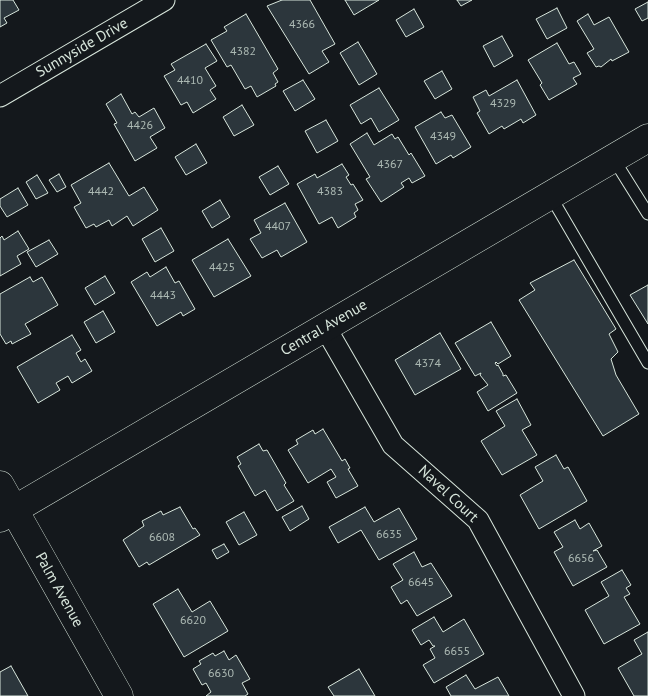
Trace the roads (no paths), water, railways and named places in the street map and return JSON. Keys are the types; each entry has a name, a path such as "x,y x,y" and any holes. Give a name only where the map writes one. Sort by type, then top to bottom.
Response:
{"main road":[{"name":"Central Avenue","path":"7,514 613,158 646,144"},
{"name":"Palm Avenue","path":"0,485 7,514 119,696"}],"street":[{"name":"Sunnyside Drive","path":"0,96 164,0"},
{"name":"Navel Court","path":"325,327 393,445 478,520 574,696"}],"lane":[{"path":"613,158 648,214"},
{"path":"550,195 648,362"}]}
